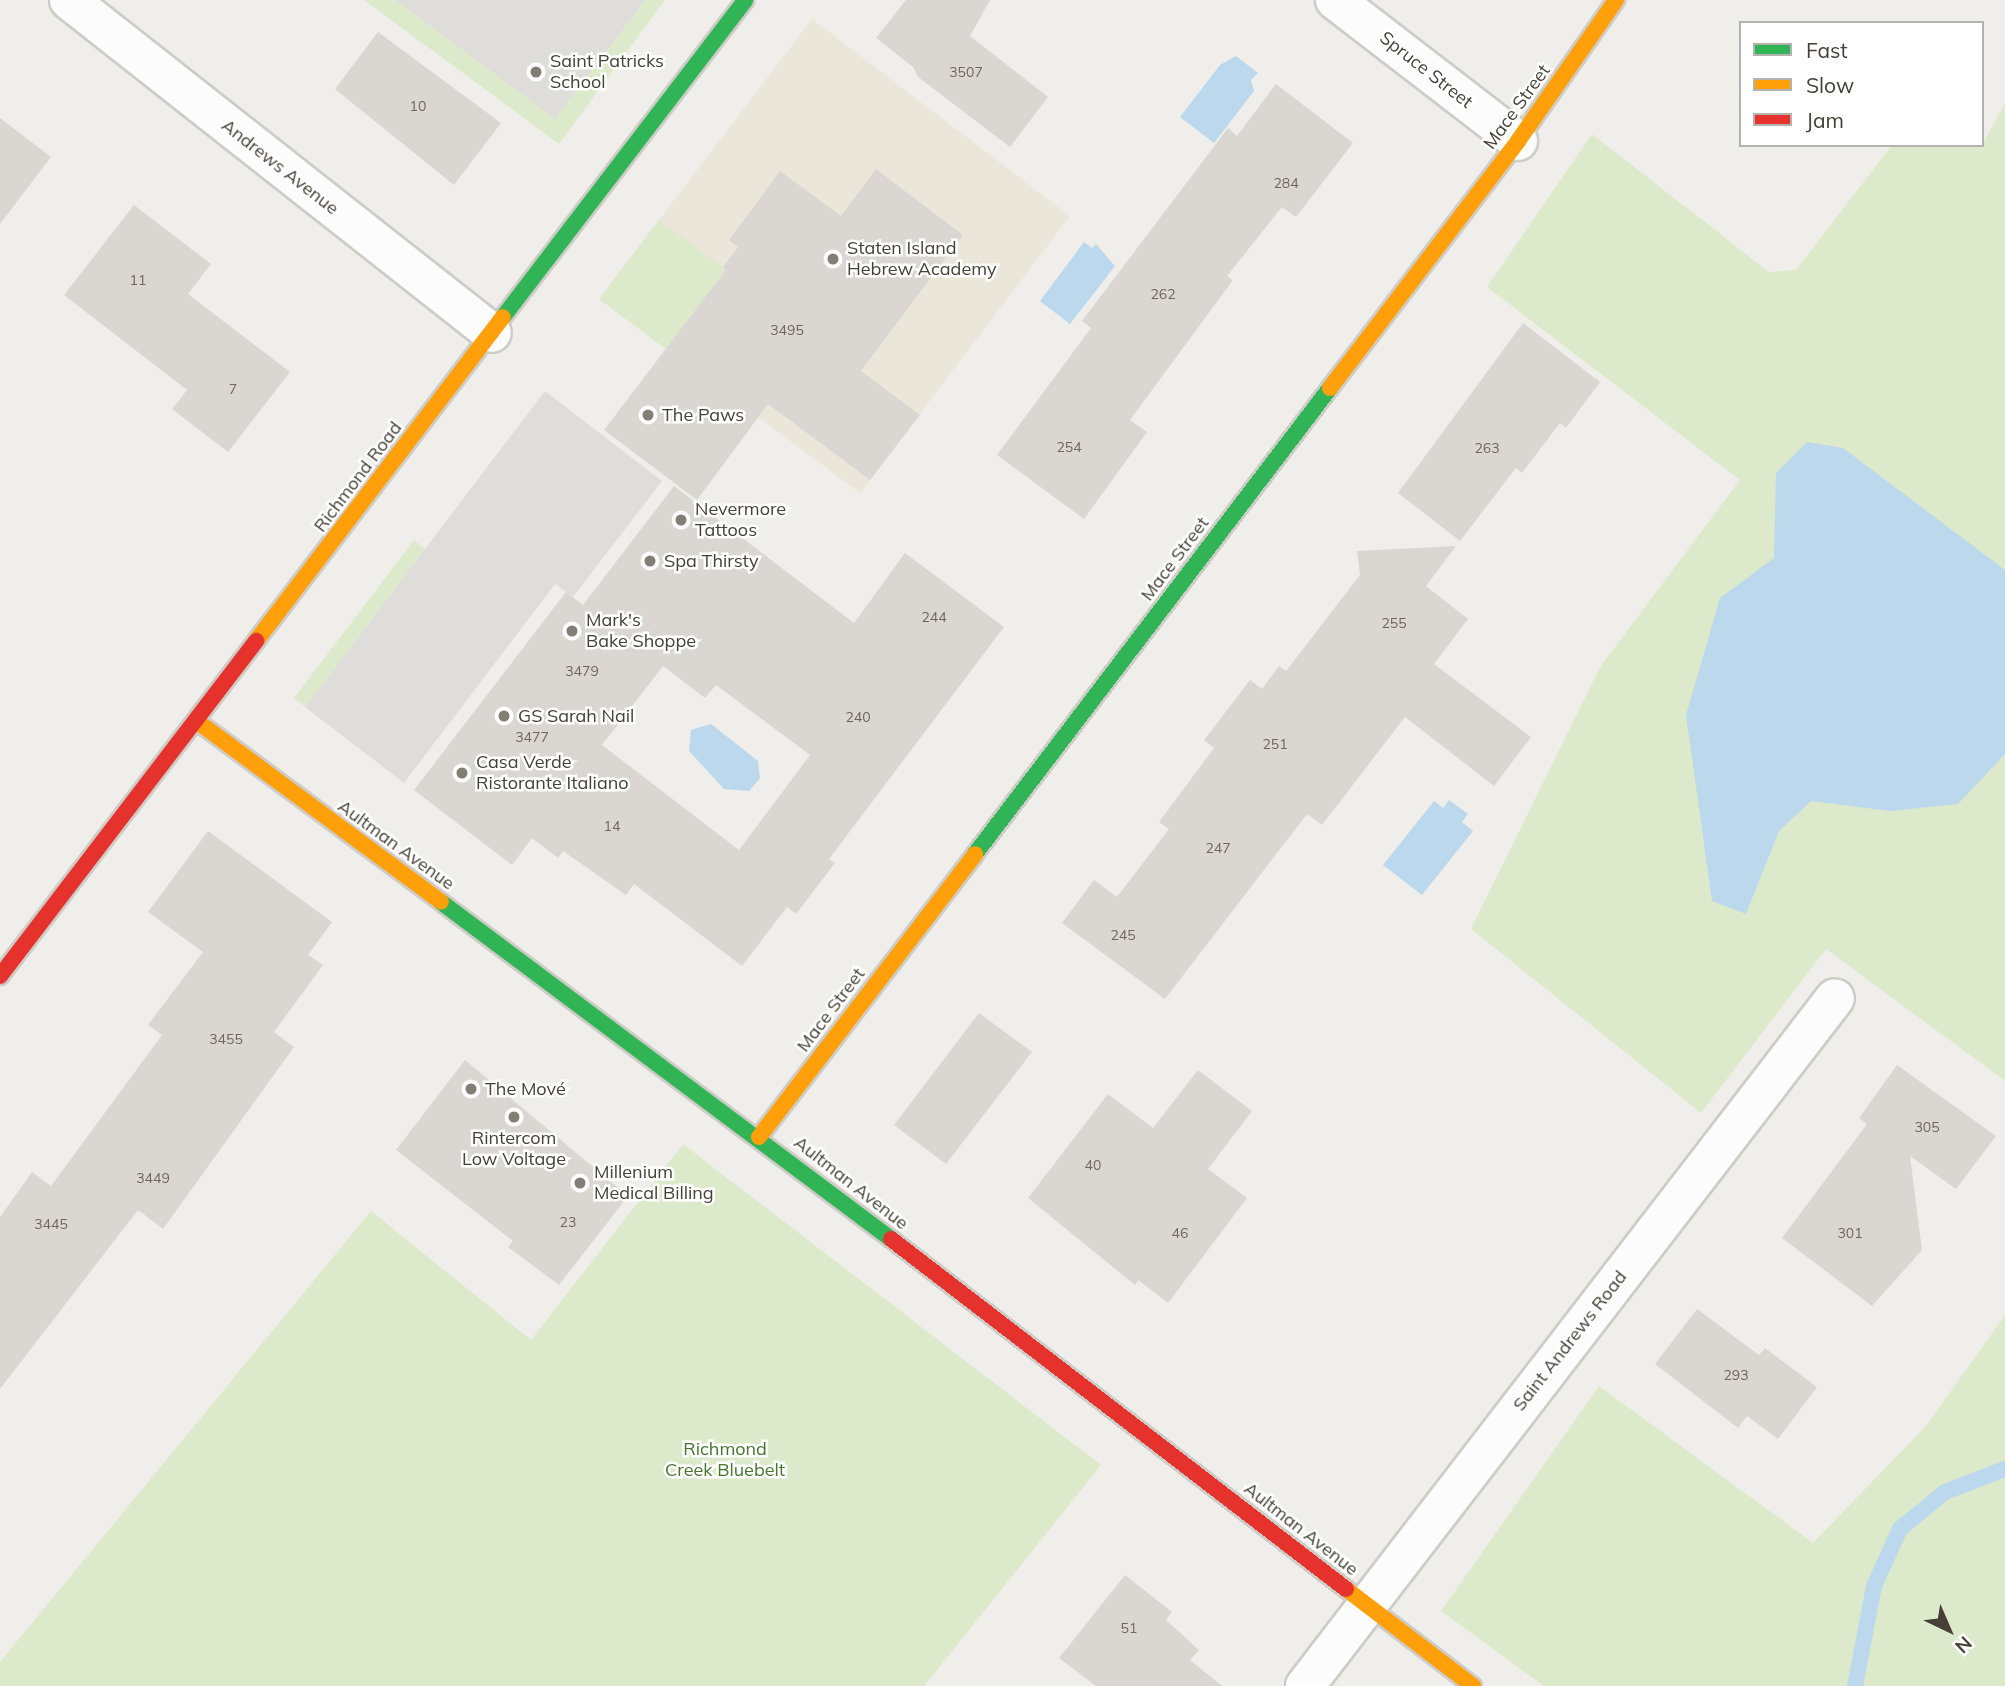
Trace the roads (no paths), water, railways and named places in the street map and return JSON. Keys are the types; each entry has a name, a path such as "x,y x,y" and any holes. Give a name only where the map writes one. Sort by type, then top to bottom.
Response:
{"street":[{"name":"Andrews Avenue","path":"69,0 492,333"},
{"name":"Richmond Road","path":"0,976 198,722 746,0"},
{"name":"Spruce Street","path":"1335,0 1518,141"},
{"name":"Mace Street","path":"759,1137 1518,141 1616,0"},
{"name":"Aultman Avenue","path":"198,722 759,1137 1472,1686"},
{"name":"Saint Andrews Road","path":"1305,1686 1835,998"}],"water":[{"path":"1236,56 1258,73 1251,80 1254,91 1214,143 1180,117 1220,65"},
{"path":"1084,242 1092,248 1096,244 1115,266 1070,324 1040,301"},
{"path":"1807,442 1843,448 2005,570 2005,754 1958,804 1890,811 1811,801 1779,831 1746,914 1712,901 1686,715 1720,598 1774,558 1776,473"},
{"path":"711,724 758,761 760,778 749,791 724,789 689,751 691,730"},
{"path":"1449,800 1468,814 1462,822 1473,831 1422,895 1383,865 1434,801 1443,808"}],"waterway":[{"path":"1855,1686 1874,1586 1900,1529 1945,1492 2005,1469"}],"place":[{"name":"Saint Patricks School","path":"536,72"},
{"name":"Staten Island Hebrew Academy","path":"833,259"},
{"name":"The Paws","path":"648,415"},
{"name":"Nevermore Tattoos","path":"681,520"},
{"name":"Spa Thirsty","path":"650,561"},
{"name":"Mark's Bake Shoppe","path":"572,631"},
{"name":"GS Sarah Nail","path":"504,716"},
{"name":"Casa Verde Ristorante Italiano","path":"462,773"},
{"name":"The Mové","path":"471,1089"},
{"name":"Rintercom Low Voltage","path":"514,1117"},
{"name":"Millenium Medical Billing","path":"580,1183"}],"park label":[{"name":"Richmond Creek Bluebelt","path":"725,1460"}]}
